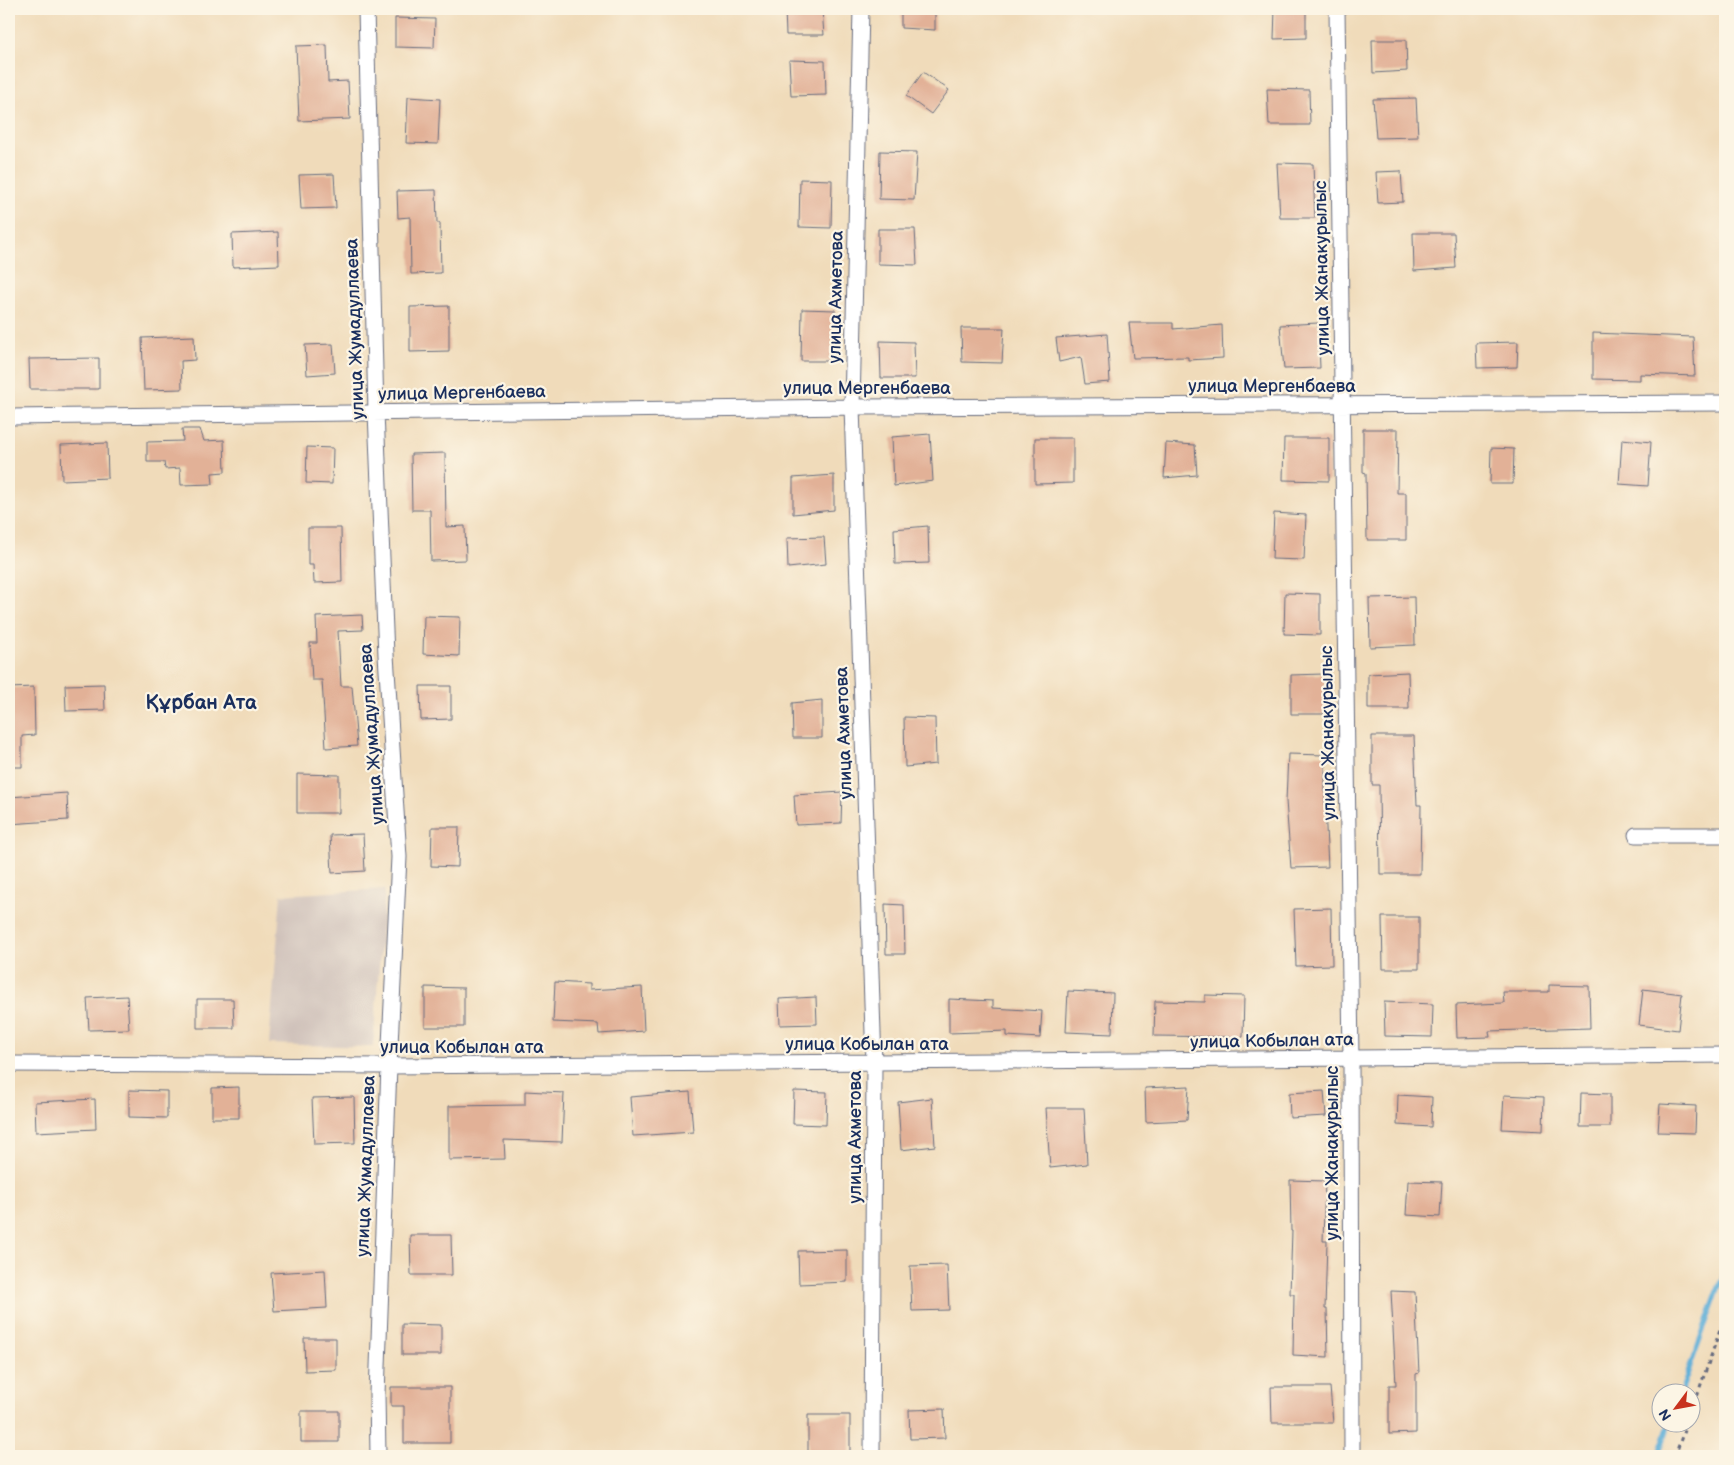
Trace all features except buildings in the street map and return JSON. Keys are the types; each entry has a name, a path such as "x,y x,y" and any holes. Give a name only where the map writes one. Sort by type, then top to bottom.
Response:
{"street":[{"name":"улица Жумадуллаева","path":"366,9 376,412 386,656 399,857 377,1394 378,1456"},
{"name":"улица Ахметова","path":"861,9 852,407 874,1063 872,1456"},
{"name":"улица Жанакурылыс","path":"1337,9 1351,1059 1352,1456"},
{"name":"улица Мергенбаева","path":"9,417 852,407 1725,403"},
{"path":"1636,835 1725,835"},
{"name":"улица Кобылан ата","path":"9,1064 389,1066 1725,1056"}],"path":[{"path":"1702,1382 1725,1316"},
{"path":"1675,1456 1683,1432"}],"shaded area":[{"path":"385,889 373,1047 269,1044 281,895"}],"waterway":[{"path":"1685,1382 1725,1270"},
{"path":"1658,1456 1666,1432"}],"district":[{"name":"Құрбан Ата","path":"201,703"}]}
